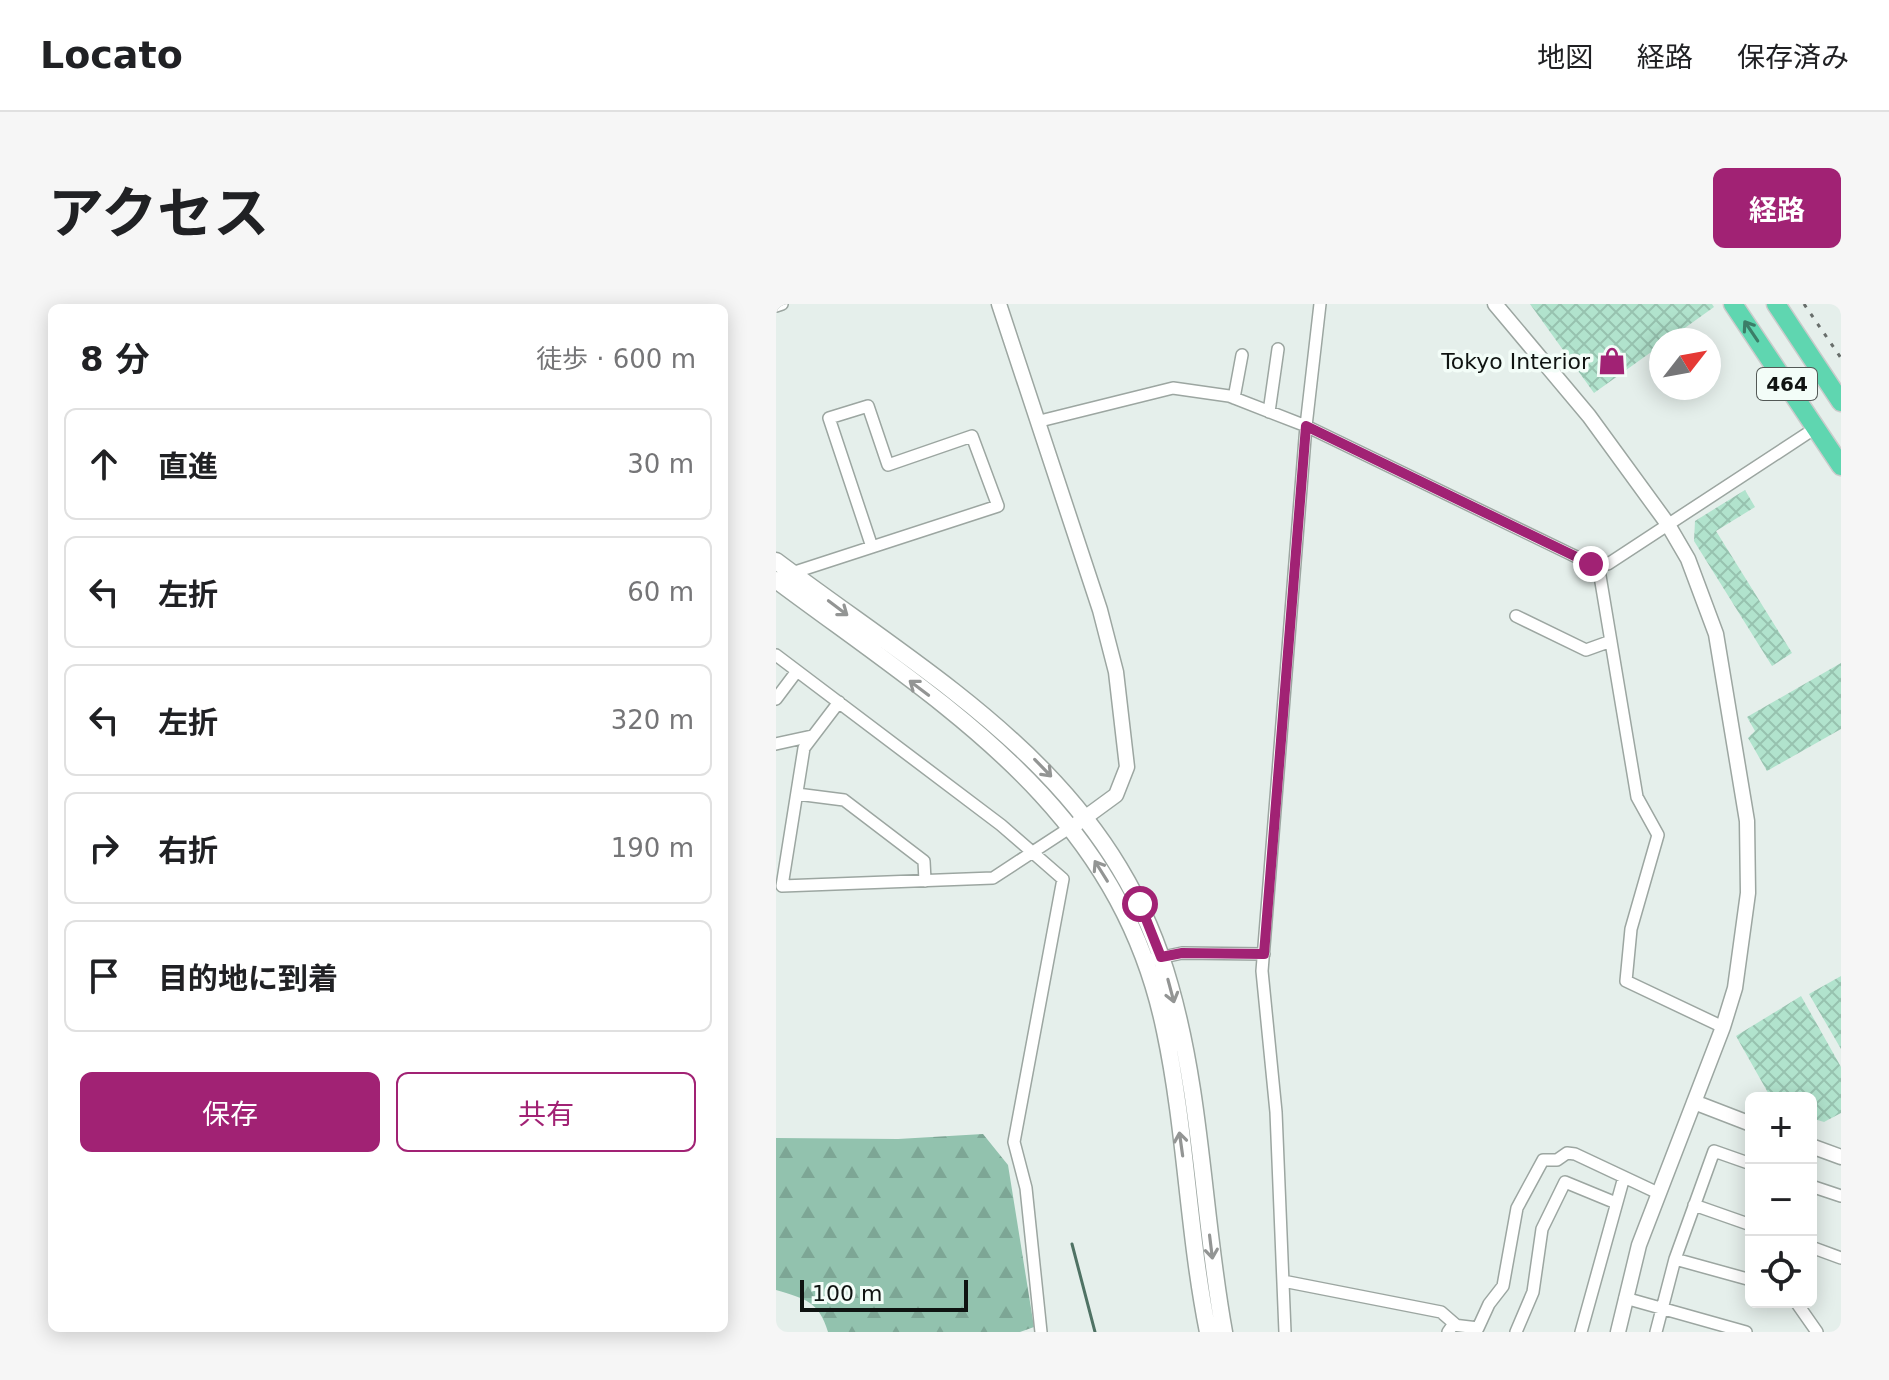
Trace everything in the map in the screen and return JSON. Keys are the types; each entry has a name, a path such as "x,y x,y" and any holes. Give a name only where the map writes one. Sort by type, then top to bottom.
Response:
{"highway":[{"name":"464","path":"1733,304 1841,466"},
{"name":"464","path":"1776,304 1841,402"}],"main road":[{"path":"776,561 1008,734 1042,765 1085,817 1140,904 1166,1034 1208,1332"},
{"path":"776,580 998,748 1071,827 1118,898 1153,959 1181,1033 1224,1332"}],"street":[{"path":"776,306 782,304"},
{"path":"839,702 804,748 782,886 993,878 1116,795 1127,767 1127,750 1109,641 1040,421 999,304"},
{"path":"1285,1332 1264,954 1306,426 1320,304"},
{"path":"1495,304 1575,398 1667,523 1699,585 1716,634 1747,821 1746,921 1735,988 1723,1027 1658,1193 1625,1298 1618,1332"},
{"path":"1269,412 1278,349"},
{"path":"1234,398 1242,355"},
{"path":"1040,421 1173,388 1234,398 1306,426 1591,564 1608,564 1817,427"},
{"path":"792,573 872,547 998,506 972,436 888,465 868,406 829,418 872,547"},
{"path":"1598,564 1637,797 1658,835 1631,929 1626,981 1723,1027"},
{"path":"1516,616 1586,650 1611,641"},
{"path":"776,655 1001,825 1063,879 1014,1142 1026,1188 1041,1332"},
{"path":"776,699 797,671"},
{"path":"776,744 812,736"},
{"path":"797,794 844,800 924,861 925,881"},
{"path":"1153,959 1182,953 1264,954"},
{"path":"1694,1102 1745,1122"},
{"path":"1817,1148 1841,1157"},
{"path":"1656,1332 1675,1259 1714,1151 1745,1162"},
{"path":"1283,1281 1441,1312 1452,1328 1478,1328 1489,1304 1503,1286 1517,1208 1543,1160 1557,1160 1567,1153 1575,1154 1658,1193"},
{"path":"1581,1332 1624,1177"},
{"path":"1516,1332 1533,1292 1542,1229 1565,1182 1616,1203"},
{"path":"1817,1188 1841,1196"},
{"path":"1694,1205 1745,1223"},
{"path":"1817,1249 1841,1258"},
{"path":"1675,1259 1745,1278"},
{"path":"1625,1298 1746,1332"},
{"path":"1800,1308 1817,1332"}],"green space":[{"path":"983,1134 1008,1165 1034,1327 1020,1332 828,1332 815,1307 776,1290 776,1138 898,1139"}],"building":[{"path":"1530,304 1712,304 1714,307 1685,328 1649,328 1649,354 1594,393"},
{"path":"1745,490 1755,507 1716,531 1792,653 1772,666 1694,541 1695,521"},
{"path":"1841,663 1841,729 1767,771 1748,738 1755,731 1747,717"},
{"path":"1841,976 1841,1049 1809,994"},
{"path":"1801,996 1841,1067 1841,1113 1824,1122 1817,1120 1817,1092 1768,1092 1736,1036"}],"waterway":[{"path":"1072,1244 1095,1332"}],"railway":[{"path":"1804,304 1841,358"}],"place":[{"name":"Tokyo Interior","path":"1612,361"}],"route":[{"path":"1140,904 1161,957 1182,953 1264,954 1306,426 1591,564"}]}
